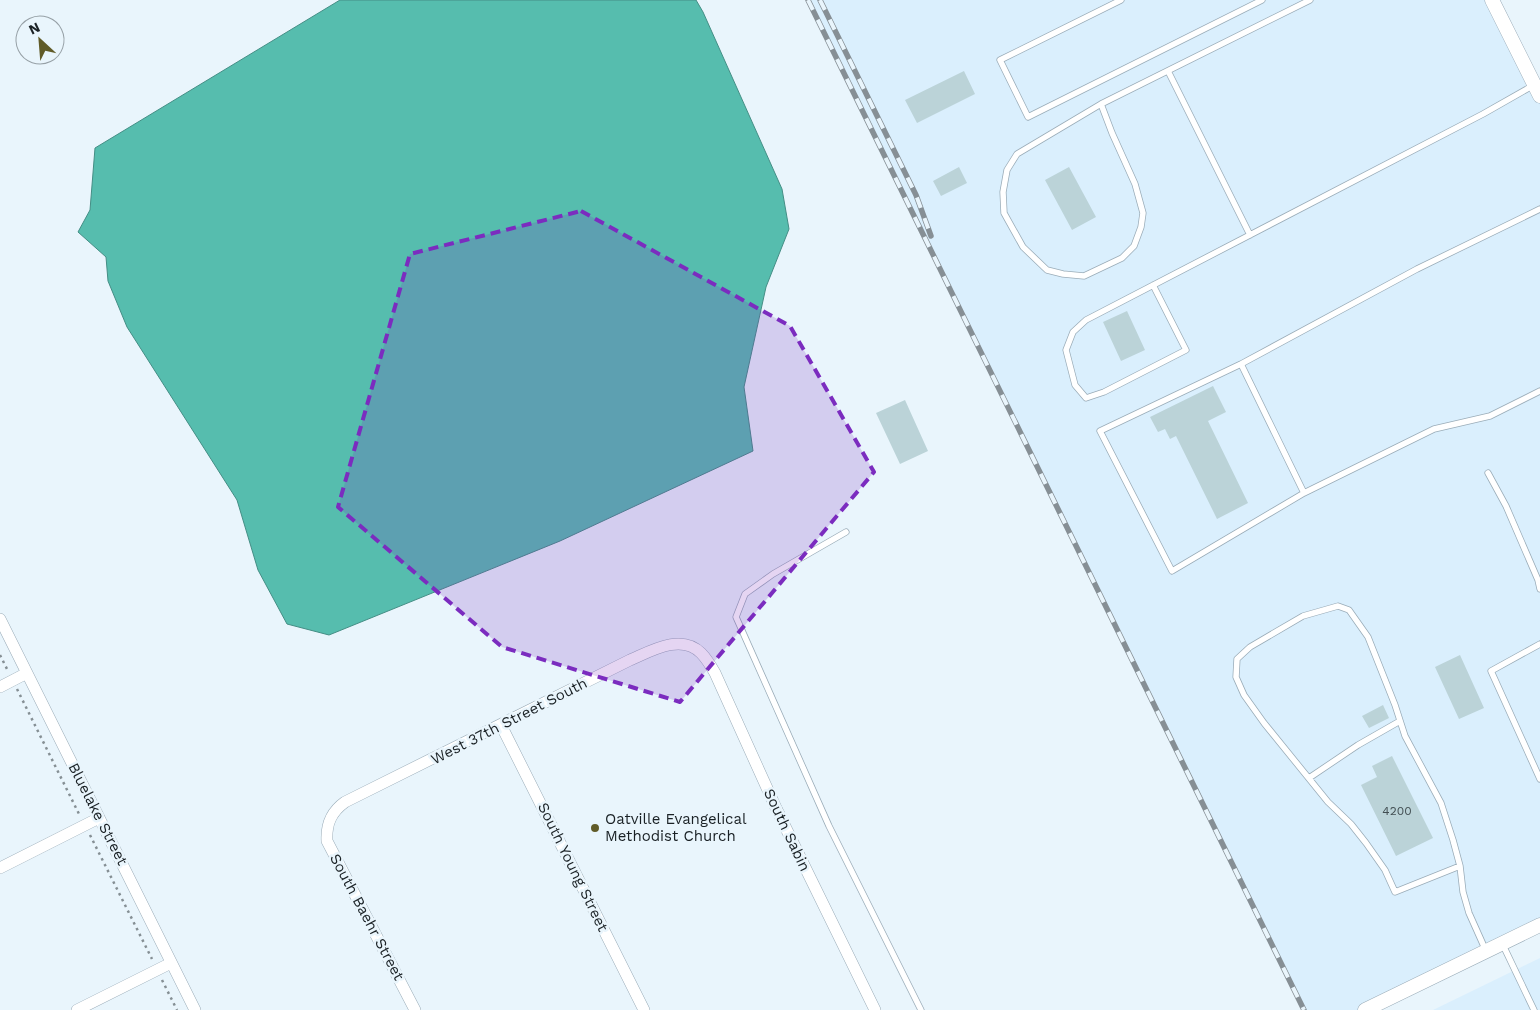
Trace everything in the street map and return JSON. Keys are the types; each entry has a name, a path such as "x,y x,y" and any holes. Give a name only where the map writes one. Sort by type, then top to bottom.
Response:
{"street":[{"path":"1492,0 1537,90"},
{"name":"Bluelake Street","path":"0,619 195,1010"},
{"name":"West 37th Street South","path":"328,822 338,807 345,802 630,660 666,645 686,645 700,651"},
{"name":"South Sabin","path":"700,651 715,673 780,816 875,1010"},
{"path":"0,687 27,673"},
{"name":"South Young Street","path":"501,725 644,1010"},
{"path":"0,868 100,818"},
{"name":"South Baehr Street","path":"328,822 327,841 415,1010"},
{"path":"1365,1010 1540,925"},
{"path":"76,1010 171,963"}],"lane":[{"path":"1121,0 1000,60 1028,117 1262,0"},
{"path":"1101,104 1135,184 1143,213 1141,227 1134,246 1122,258 1084,276 1047,270 1023,247 1004,212 1003,192 1007,170 1017,154 1101,104 1310,0"},
{"path":"1168,71 1250,235"},
{"path":"1153,285 1186,350 1104,392 1086,398 1074,385 1066,350 1073,332 1086,320 1153,285 1250,235 1482,114 1537,90"},
{"path":"1540,209 1418,269 1241,364 1100,431 1172,571 1304,493 1434,428 1490,416 1540,391"},
{"path":"1241,364 1304,493"},
{"path":"1488,473 1506,506 1538,580 1540,589"},
{"path":"846,532 773,574 745,594 736,617 829,826 921,1010"},
{"path":"1460,866 1394,892 1385,870 1366,843 1351,824 1328,802 1244,695 1236,677 1237,659 1250,646 1303,616 1338,606 1350,610 1368,637 1405,736 1441,803 1460,866 1463,892 1469,913 1486,951"},
{"path":"1540,644 1491,671 1540,779"},
{"path":"1309,778 1358,745 1400,721"},
{"path":"1502,943 1534,1010"}],"highlighted area":[{"path":"581,211 790,326 874,472 680,702 502,647 338,507 410,254"}],"shaded area":[{"path":"340,0 696,0 782,189 789,229 766,287 744,387 753,451 560,541 329,635 287,624 258,570 237,500 127,327 108,281 106,257 78,232 90,210 95,148"},
{"path":"807,0 1493,0 1540,95 1540,925 1365,1010 1303,1010"},
{"path":"1540,958 1540,1010 1433,1010"}],"building":[{"path":"964,71 975,94 917,123 905,100"},
{"path":"959,167 967,183 941,196 933,181"},
{"path":"1069,167 1096,217 1072,230 1045,180"},
{"path":"1127,311 1145,350 1121,361 1103,322"},
{"path":"1213,386 1226,412 1208,421 1248,503 1217,519 1176,436 1170,439 1165,429 1158,432 1150,417"},
{"path":"905,400 928,451 900,464 876,413"},
{"path":"1460,655 1484,708 1459,719 1435,667"},
{"path":"1383,705 1389,718 1369,728 1362,716"},
{"path":"1392,756 1433,838 1396,856 1361,785 1377,777 1372,766"}],"railway":[{"path":"808,0 1304,1010"},
{"path":"820,0 916,195 931,236"}],"place":[{"name":"Oatville Evangelical Methodist Church","path":"595,828"}]}
